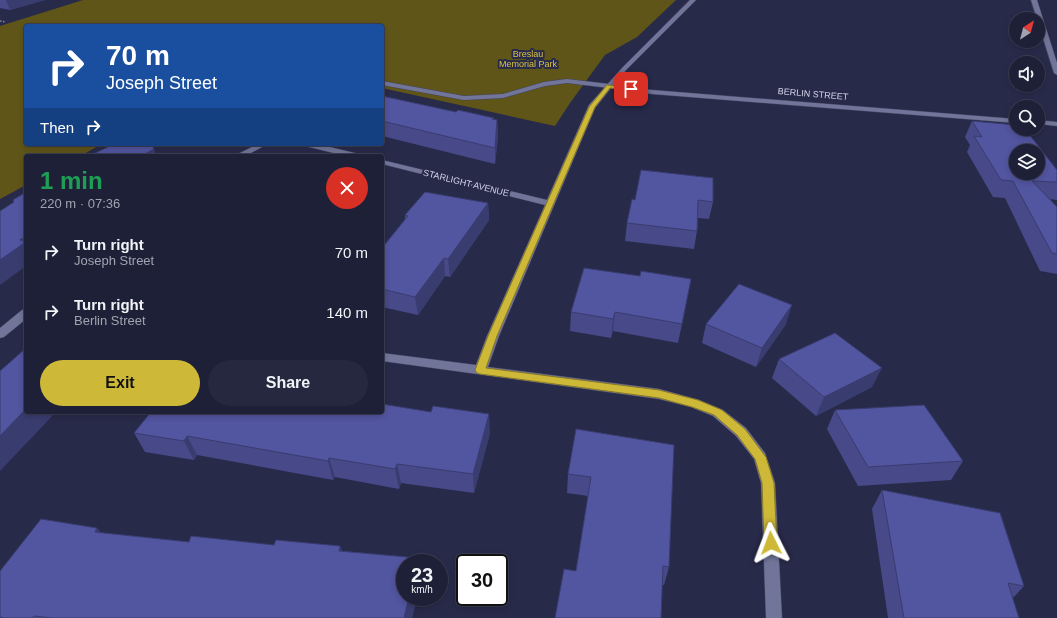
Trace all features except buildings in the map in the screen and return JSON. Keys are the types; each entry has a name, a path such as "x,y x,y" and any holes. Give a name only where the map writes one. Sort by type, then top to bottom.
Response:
{"street":[{"path":"480,370 493,336 592,107 629,63 693,0"},
{"path":"1034,0 1057,72"},
{"name":"BERLIN STREET","path":"384,83 464,98 503,96 544,84 567,81 652,92 1009,120"},
{"path":"1045,123 1057,124"},
{"path":"242,154 260,146"},
{"path":"316,146 348,154"},
{"name":"STARLIGHT AVENUE","path":"384,162 550,203"},
{"path":"0,334 24,315"},
{"path":"384,357 659,394 694,403 718,413 741,432 760,457 768,483 774,618"}],"path":[{"path":"0,21 6,22"}],"green space":[{"name":"Breslau Memorial Park","path":"83,0 676,0 637,37 605,55 555,126 384,88 384,24 24,24 24,146 98,146 84,154 24,154 24,186 0,199 0,26"}],"route":[{"path":"631,89 609,86 592,107 493,336 480,370 659,394 694,403 718,413 741,432 760,457 768,483 771,543"}]}
